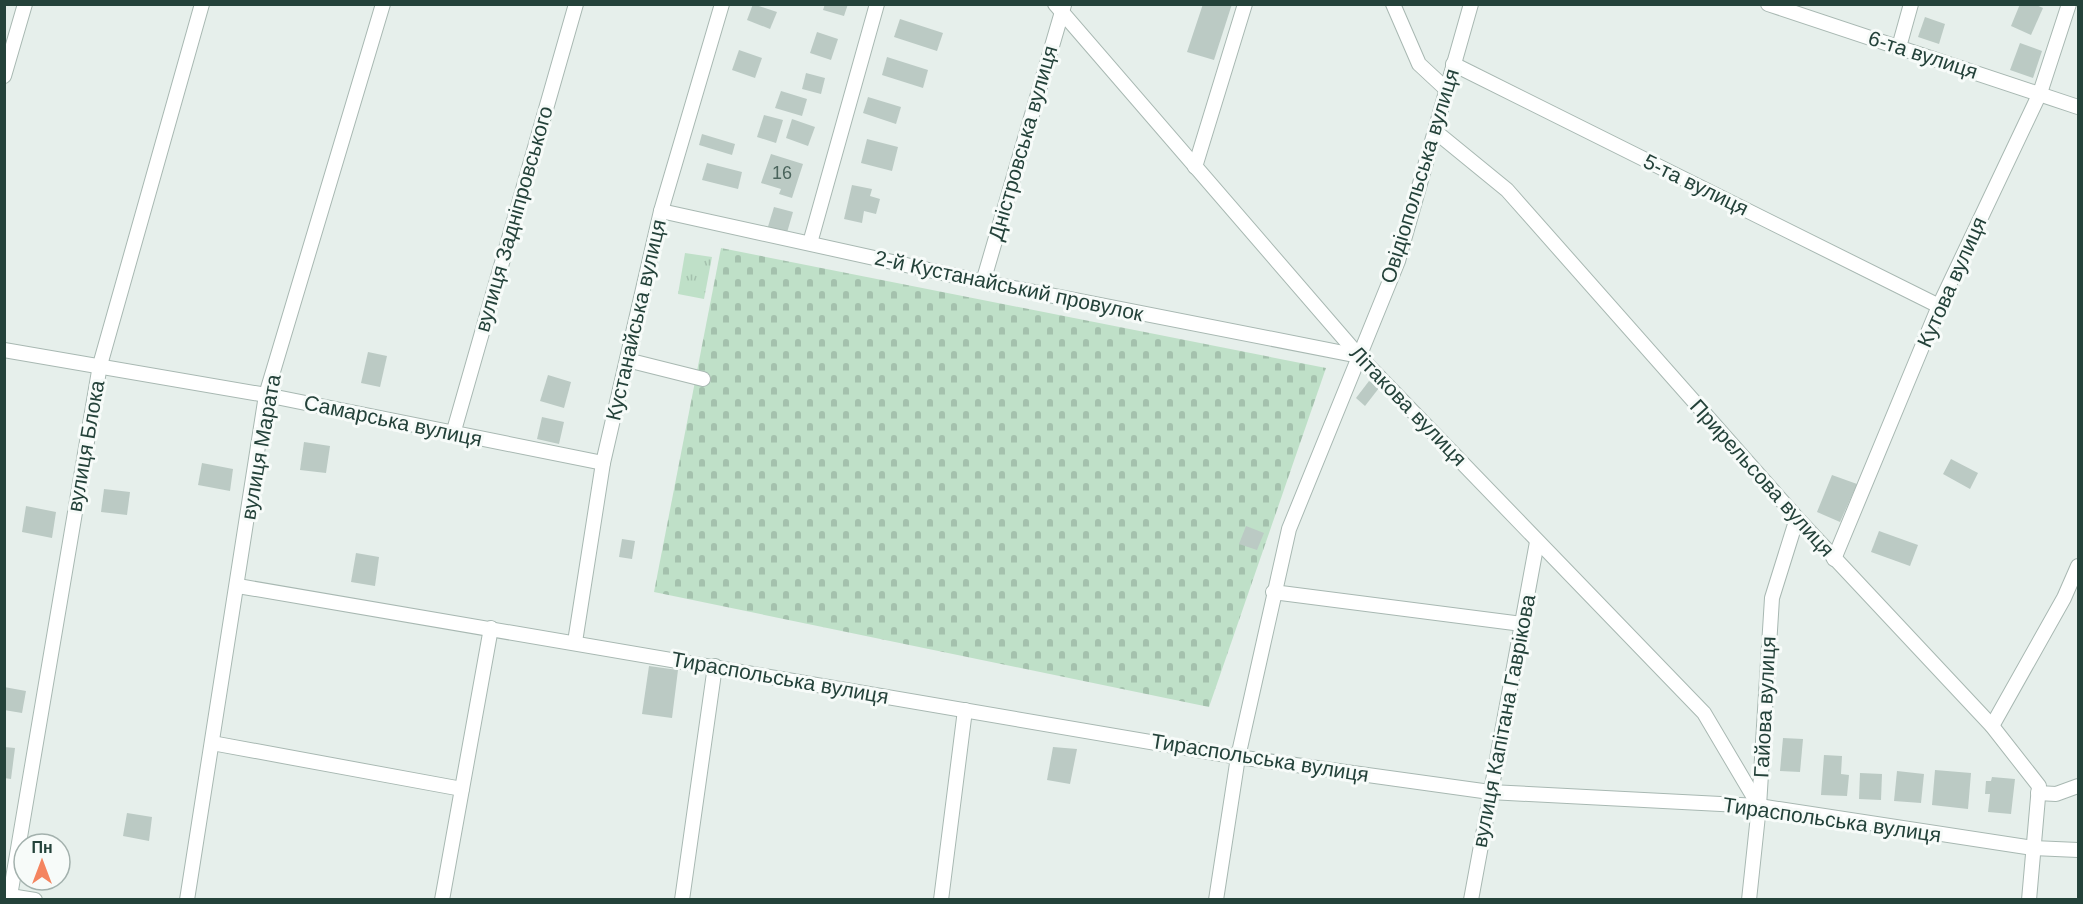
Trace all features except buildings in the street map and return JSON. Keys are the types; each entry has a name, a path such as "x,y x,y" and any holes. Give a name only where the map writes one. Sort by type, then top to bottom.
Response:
{"street":[{"path":"4,76 25,4"},
{"name":"вулиця Блока","path":"7,895 100,365 202,4"},
{"name":"вулиця Марата","path":"187,900 238,586 266,395 383,4"},
{"name":"вулиця Задніпровського","path":"453,434 576,4"},
{"name":"Кустанайська вулиця","path":"575,642 603,463 661,211 722,4"},
{"path":"810,243 877,4"},
{"path":"1195,167 1245,4"},
{"path":"1393,4 1419,64 1447,90"},
{"name":"Овідіопольська вулиця","path":"1216,900 1238,757 1273,592 1290,529 1398,261 1471,4"},
{"name":"6-та вулиця","path":"1768,4 2079,107"},
{"path":"1899,47 1911,4"},
{"name":"Кутова вулиця","path":"1834,559 1939,306 2040,93 2069,4"},
{"name":"Літакова вулиця","path":"1060,7 1359,356 1704,713 1759,806"},
{"name":"Дністровська вулиця","path":"983,282 1060,7"},
{"name":"5-та вулиця","path":"1453,64 1939,306"},
{"name":"Прирельсова вулиця","path":"1436,132 1506,189 1834,559 1992,726 2038,786 2038,793"},
{"name":"2-й Кустанайський провулок","path":"661,211 983,282 1359,356"},
{"name":"Самарська вулиця","path":"4,350 266,395 603,463"},
{"path":"627,360 703,379"},
{"name":"Гайова вулиця","path":"1749,900 1759,806 1772,597 1797,518"},
{"name":"вулиця Капітана Гаврікова","path":"1471,900 1537,542"},
{"path":"1992,726 2064,598 2079,566"},
{"name":"Тираспольська вулиця","path":"238,586 1238,757 1490,792 1759,806 2033,848 2079,850"},
{"path":"1273,592 1522,624"},
{"path":"2064,598 2079,593"},
{"path":"442,900 491,628"},
{"path":"682,900 715,666"},
{"path":"941,900 965,710"},
{"path":"212,743 462,789"},
{"path":"2029,900 2038,793 2056,794 2079,786"},
{"path":"7,895 35,900"}],"green space":[{"path":"721,248 1326,368 1209,707 654,592"},
{"path":"685,253 712,257 704,299 678,294"}]}
